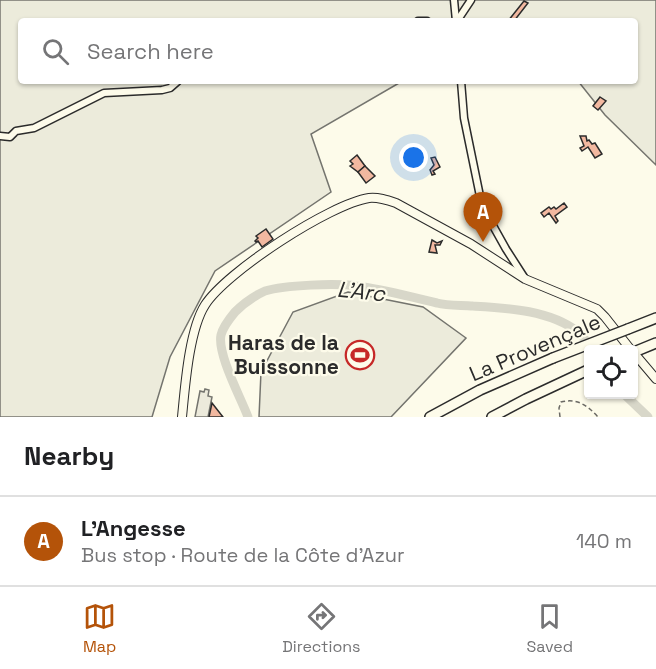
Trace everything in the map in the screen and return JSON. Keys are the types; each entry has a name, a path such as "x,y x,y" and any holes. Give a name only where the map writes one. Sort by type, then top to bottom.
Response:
{"highway":[{"name":"La Provençale","path":"430,417 480,390 553,358 656,318"},
{"path":"638,350 656,343"},
{"name":"La Provençale","path":"492,417 584,372"}],"main road":[{"path":"182,417 193,335 204,305 217,290 270,247 341,208 370,198 396,203 471,244 525,279 597,309 630,345"},
{"path":"187,417 197,323"},
{"path":"638,355 656,380"}],"street":[{"path":"454,0 456,18"},
{"path":"458,18 471,0"},
{"path":"0,136 10,137 16,131 34,128 104,93 162,90 175,84"},
{"path":"461,84 464,118 482,206 525,279"}],"path":[{"path":"560,417 561,402 568,400 579,401 597,417"}],"shaded area":[{"path":"0,0 656,0 656,165 605,115 580,84 638,84 638,18 18,18 18,84 397,84 311,134 331,192 215,271 170,357 152,417 0,417"},
{"name":"Haras de la Buissonne","path":"348,292 423,307 466,338 391,417 259,417 261,372 293,312"},
{"path":"205,389 209,390 208,396 212,397 208,417 195,417 200,391 204,392"}],"building":[{"path":"524,1 528,3 516,18 510,18"},
{"path":"600,97 606,101 598,110 593,106"},
{"path":"580,136 586,136 587,141 595,143 602,154 595,158 588,147 582,151 580,148 584,146"},
{"path":"357,155 365,166 358,172 350,166 353,164 350,161"},
{"path":"435,157 440,167 433,171 435,174 432,175 430,170 434,165 431,158"},
{"path":"365,166 375,176 366,183 358,172"},
{"path":"564,203 567,207 555,216 558,221 556,223 549,213 544,217 541,213 549,207 556,209"},
{"path":"266,229 273,239 262,247 258,241 255,241 258,238 256,236"},
{"path":"432,240 437,243 442,241 440,245 435,245 437,253 429,252"},
{"path":"212,403 223,417 209,417"}],"waterway":[{"name":"L'Arc","path":"248,417 226,364 221,335 235,312 249,300 274,289 310,285 347,285 377,289 446,305 528,312 555,319 567,325 580,334 589,345"},
{"name":"L'Arc","path":"629,399 648,417"}],"place":[{"name":"L'Angesse","path":"483,242"},
{"name":"Haras de la Buissonne","path":"360,355"}]}
